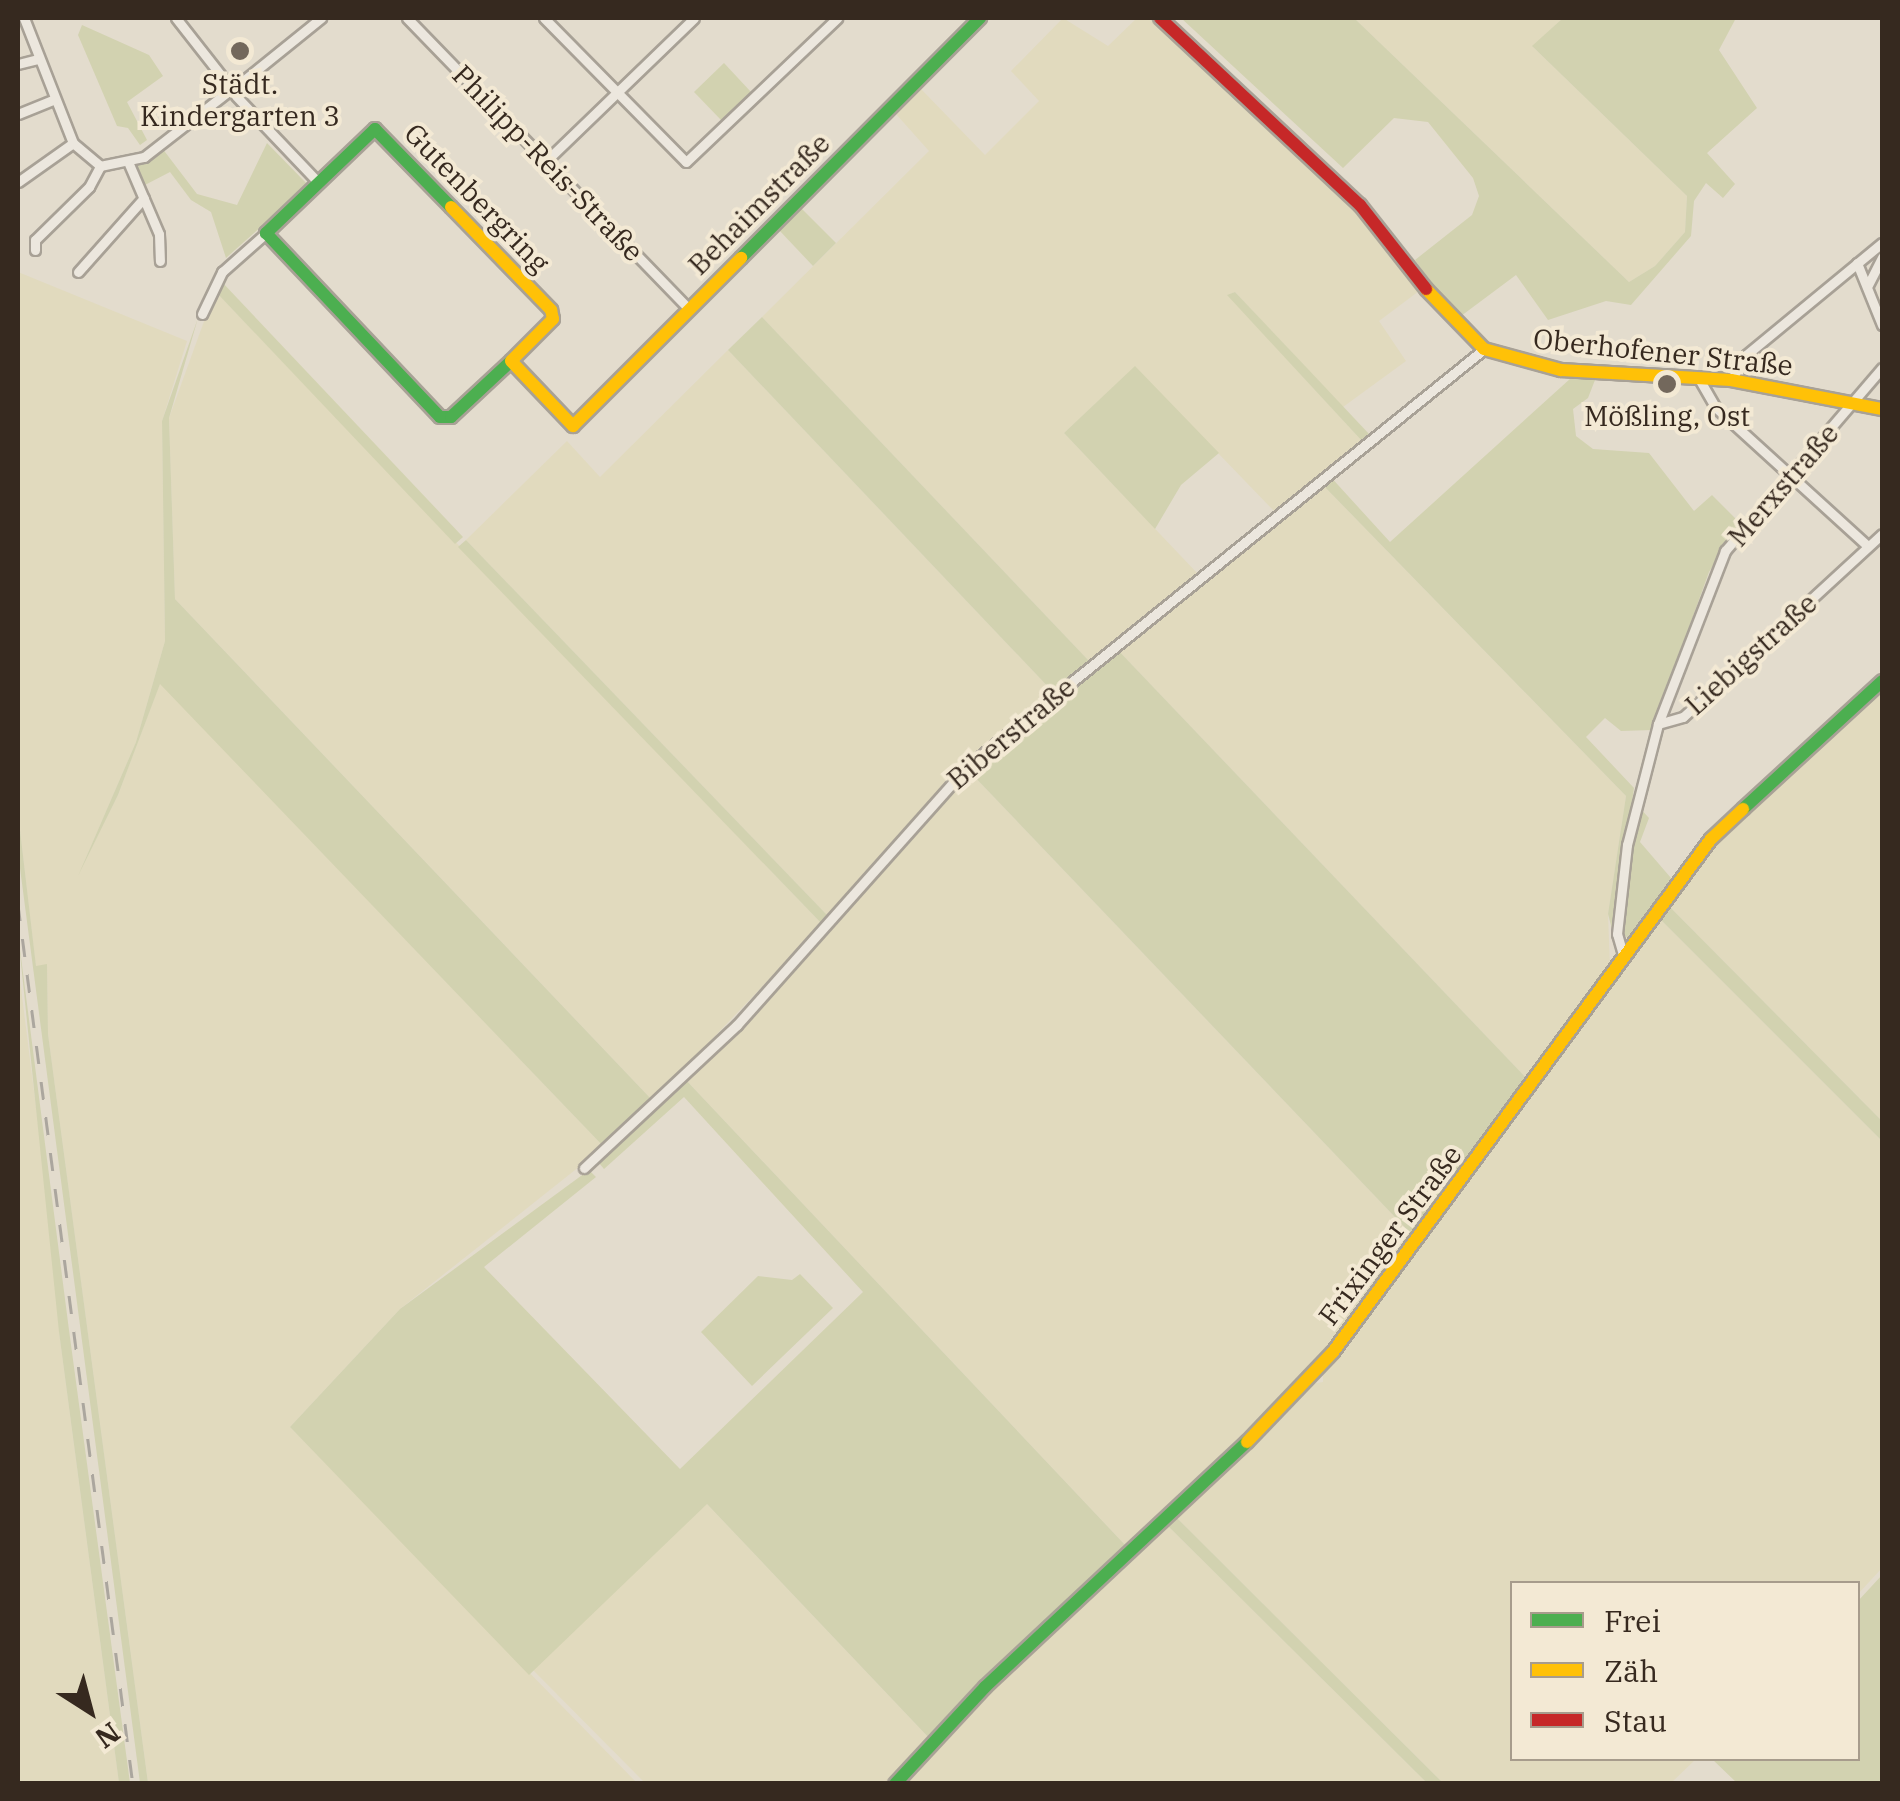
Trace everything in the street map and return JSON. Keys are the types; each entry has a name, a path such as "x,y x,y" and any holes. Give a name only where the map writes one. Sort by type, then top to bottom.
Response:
{"street":[{"path":"24,18 73,143 100,166 129,164 322,18"},
{"path":"176,18 231,90 318,182"},
{"name":"Philipp-Reis-Straße","path":"407,18 689,308"},
{"path":"544,18 686,162 837,18"},
{"path":"676,18 685,26"},
{"path":"545,162 694,18"},
{"name":"Behaimstraße","path":"512,361 574,426 980,18"},
{"name":"Oberhofener Straße","path":"1160,18 1360,205 1455,326 1484,349 1561,370 1698,376 1882,409"},
{"path":"18,64 38,60"},
{"path":"18,114 53,100"},
{"name":"Gutenbergring","path":"202,314 222,272 375,129 551,310 553,319 451,417 440,417 266,233"},
{"path":"18,182 73,143"},
{"path":"129,164 162,244 160,261"},
{"path":"35,250 35,240 89,187 100,166"},
{"path":"78,272 144,198"},
{"path":"1730,380 1746,355 1882,242"},
{"path":"1868,285 1882,257"},
{"path":"1857,262 1882,324"},
{"name":"Biberstraße","path":"584,1168 737,1025 969,764 1484,349"},
{"name":"Merxstraße","path":"1658,724 1711,576 1739,530 1856,403 1882,368"},
{"path":"1698,376 1710,402 1868,546"},
{"name":"Liebigstraße","path":"1624,958 1616,934 1627,846 1658,724 1683,716 1882,534"},
{"name":"Frixinger Straße","path":"895,1784 985,1687 1227,1463 1333,1352 1728,820 1882,682"}],"shaded area":[{"path":"1063,18 1108,46 1137,18 1149,18 1365,219 1419,291 1379,321 1406,361 1343,407 1235,292 1228,295 1362,441 1275,512 1135,367 1064,433 1199,575 1090,662 762,317 929,151 896,114 921,89 985,155 1039,101 1011,71"},
{"path":"1354,18 1563,18 1533,47 1687,196 1685,232 1655,266 1629,282"},
{"path":"18,272 187,341 162,421 165,641 136,742 82,867 118,795 160,683 604,1147 400,1309 290,1427 637,1783 148,1783 48,1034 47,965 36,967 18,813"},
{"path":"215,291 822,924 653,1101 175,599 169,418"},
{"path":"728,350 1053,692 940,788 828,916 466,540 567,441 600,477"},
{"path":"1319,481 1626,796 1608,914 1610,967 1530,1082 1116,648"},
{"path":"1882,688 1882,1121 1666,903 1711,846"},
{"path":"968,770 1415,1238 1316,1362 1127,1547 685,1079"},
{"path":"1658,917 1882,1141 1882,1568 1860,1592 1860,1581 1510,1581 1510,1761 1694,1761 1671,1783 1443,1783 1176,1517 1310,1384 1323,1382 1323,1370 1457,1198"},
{"path":"18,964 61,1307 59,1332 119,1783 18,1783"},
{"path":"706,1503 930,1739 888,1783 645,1783 533,1670"},
{"path":"1167,1525 1427,1783 901,1784 984,1696"}],"green space":[{"path":"1181,18 1354,18 1629,282 1655,266 1685,232 1687,196 1532,46 1563,18 1736,18 1719,50 1757,108 1707,153 1735,184 1723,198 1706,183 1694,201 1691,236 1631,305 1606,301 1548,320 1516,275 1457,319 1415,260 1472,215 1479,196 1473,178 1428,122 1394,118 1343,168"},
{"path":"82,25 149,55 163,76 127,102 147,140 140,145 128,128 117,126 78,35"},
{"path":"724,63 751,92 721,120 694,92"},
{"path":"267,143 308,185 226,258 211,212 191,200 170,172 143,186 134,166 162,148 197,194 237,205"},
{"path":"800,207 836,243 813,266 778,229"},
{"path":"221,281 463,537 455,544 215,291"},
{"path":"1235,292 1370,435 1362,441 1227,295"},
{"path":"762,317 1090,662 1053,692 728,350"},
{"path":"198,318 169,418 175,599 653,1101 604,1147 160,684 118,795 78,876 136,742 165,641 162,421"},
{"path":"1135,366 1219,453 1181,485 1155,529 1064,433"},
{"path":"1571,378 1595,380 1588,398 1573,409 1576,436 1593,449 1649,453 1694,511 1712,495 1740,523 1709,572 1652,730 1621,731 1605,718 1586,737 1634,788 1613,933 1608,914 1626,796 1319,481 1328,474 1390,542"},
{"path":"466,540 828,916 822,924 458,547"},
{"path":"1116,648 1530,1082 1415,1238 968,770"},
{"path":"1637,805 1649,818 1640,842 1671,878 1630,940 1621,932"},
{"path":"18,813 36,966 47,964 48,1034 148,1783 140,1783 18,853"},
{"path":"1666,903 1882,1121 1882,1141 1658,917"},
{"path":"18,934 130,1783 119,1783 59,1332"},
{"path":"685,1079 1127,1547 930,1739 707,1504 529,1675 290,1427 400,1309 589,1170 596,1177 484,1267 680,1469 863,1292 684,1097 604,1169 599,1163"},
{"path":"800,1274 833,1308 752,1386 701,1332 758,1276 792,1280"},
{"path":"1176,1517 1443,1783 1427,1783 1167,1525"},
{"path":"1882,1575 1882,1783 1737,1783 1714,1761 1860,1761 1860,1599"}],"railway":[{"path":"18,903 133,1784"}],"traffic: fast":[{"path":"741,258 980,18"},
{"path":"451,207 375,129 266,233 440,417 451,417 511,361"},
{"path":"1743,809 1882,681"},
{"path":"895,1784 985,1687 1247,1442"}],"traffic: slow":[{"path":"451,207 551,310 553,319 511,361 573,426 741,258"},
{"path":"1426,289 1484,349 1561,370 1731,380 1882,409"},
{"path":"1247,1442 1333,1352 1711,839 1743,809"}],"traffic: jam":[{"path":"1160,18 1360,205 1426,289"}],"place":[{"name":"Städt. Kindergarten 3","path":"240,51"},
{"name":"Mößling, Ost","path":"1667,384"}]}
